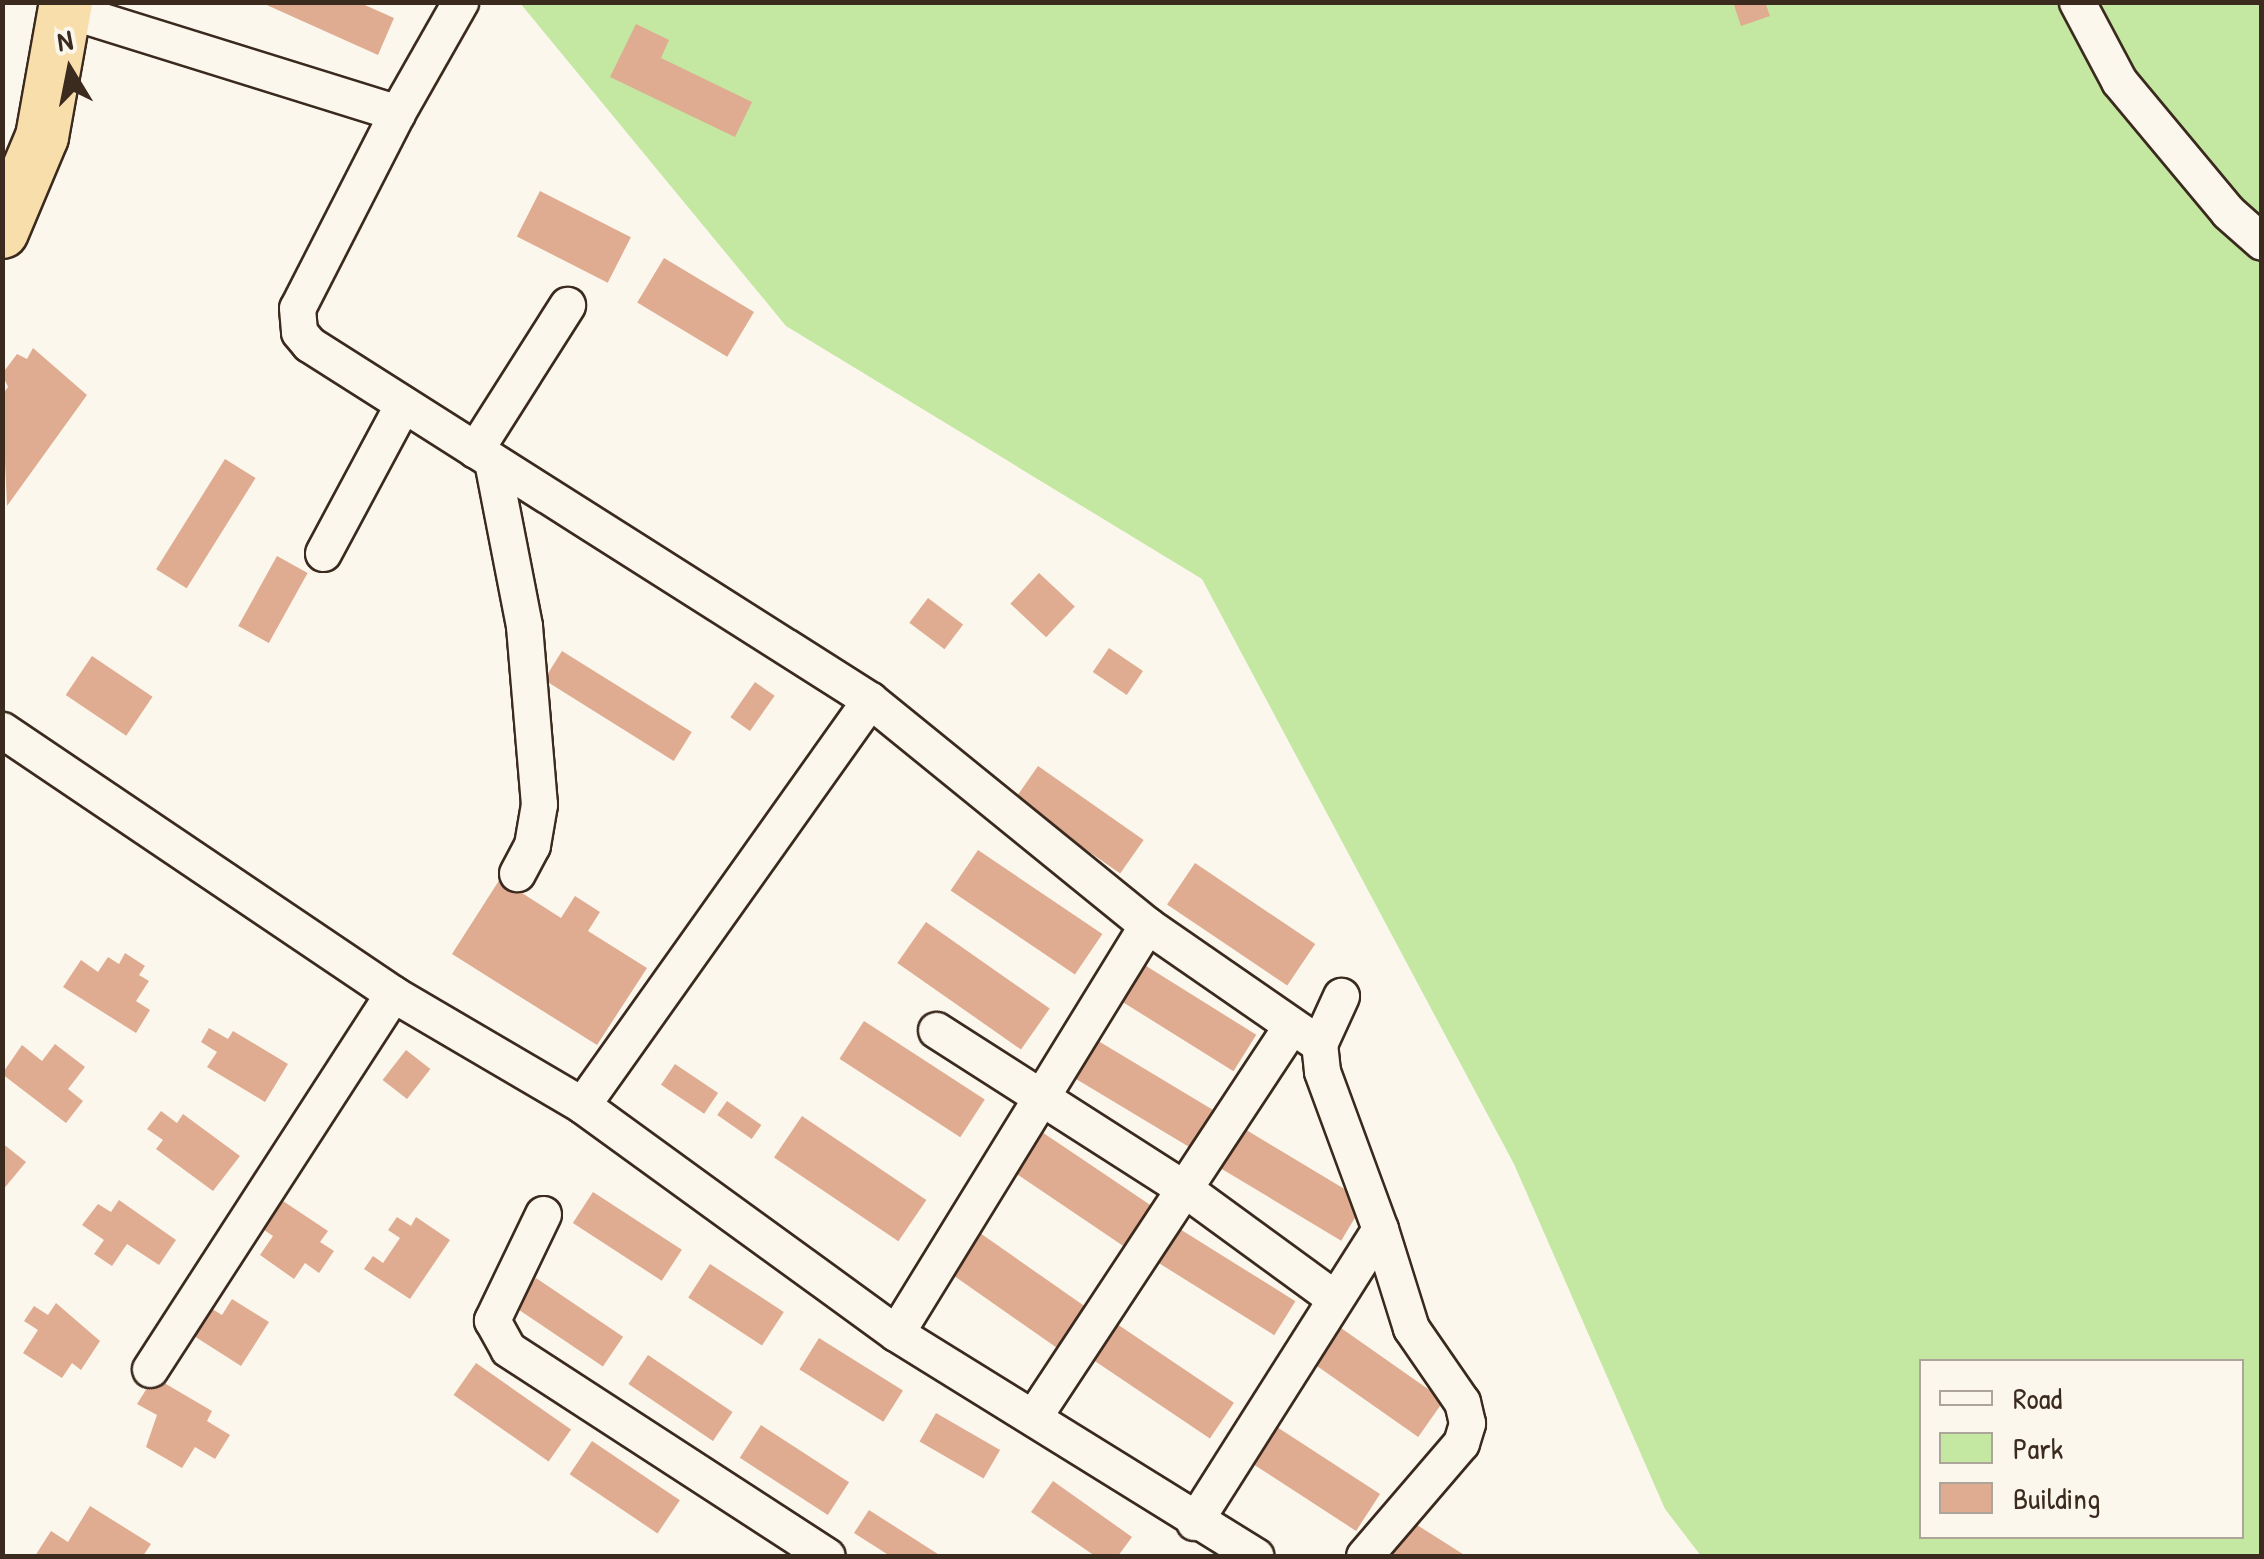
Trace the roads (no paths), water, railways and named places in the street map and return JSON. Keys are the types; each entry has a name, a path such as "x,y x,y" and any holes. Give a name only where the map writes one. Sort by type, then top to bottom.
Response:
{"highway":[{"path":"2,232 42,137 65,6"}],"street":[{"path":"460,2 297,308 296,322 309,344 870,700 1148,925 1304,1036 1322,1072 1380,1229 1411,1328 1462,1402 1466,1423 1461,1443 1364,1556"},
{"path":"2078,2 2119,81 2228,212 2262,242"},
{"path":"65,6 397,114"},
{"path":"517,872 532,846 539,804 524,626 483,455 566,305"},
{"path":"323,553 403,404"},
{"path":"582,1106 870,700"},
{"path":"2,730 393,994 582,1106 896,1333 1034,1416 1194,1522 1256,1556"},
{"path":"896,1333 1040,1093 1148,925"},
{"path":"150,1369 393,994"},
{"path":"1034,1416 1186,1190 1304,1036 1341,996"},
{"path":"936,1030 1186,1190 1333,1296"},
{"path":"544,1214 500,1298 492,1320 497,1336 827,1556"},
{"path":"1194,1522 1333,1296 1380,1229"}]}
